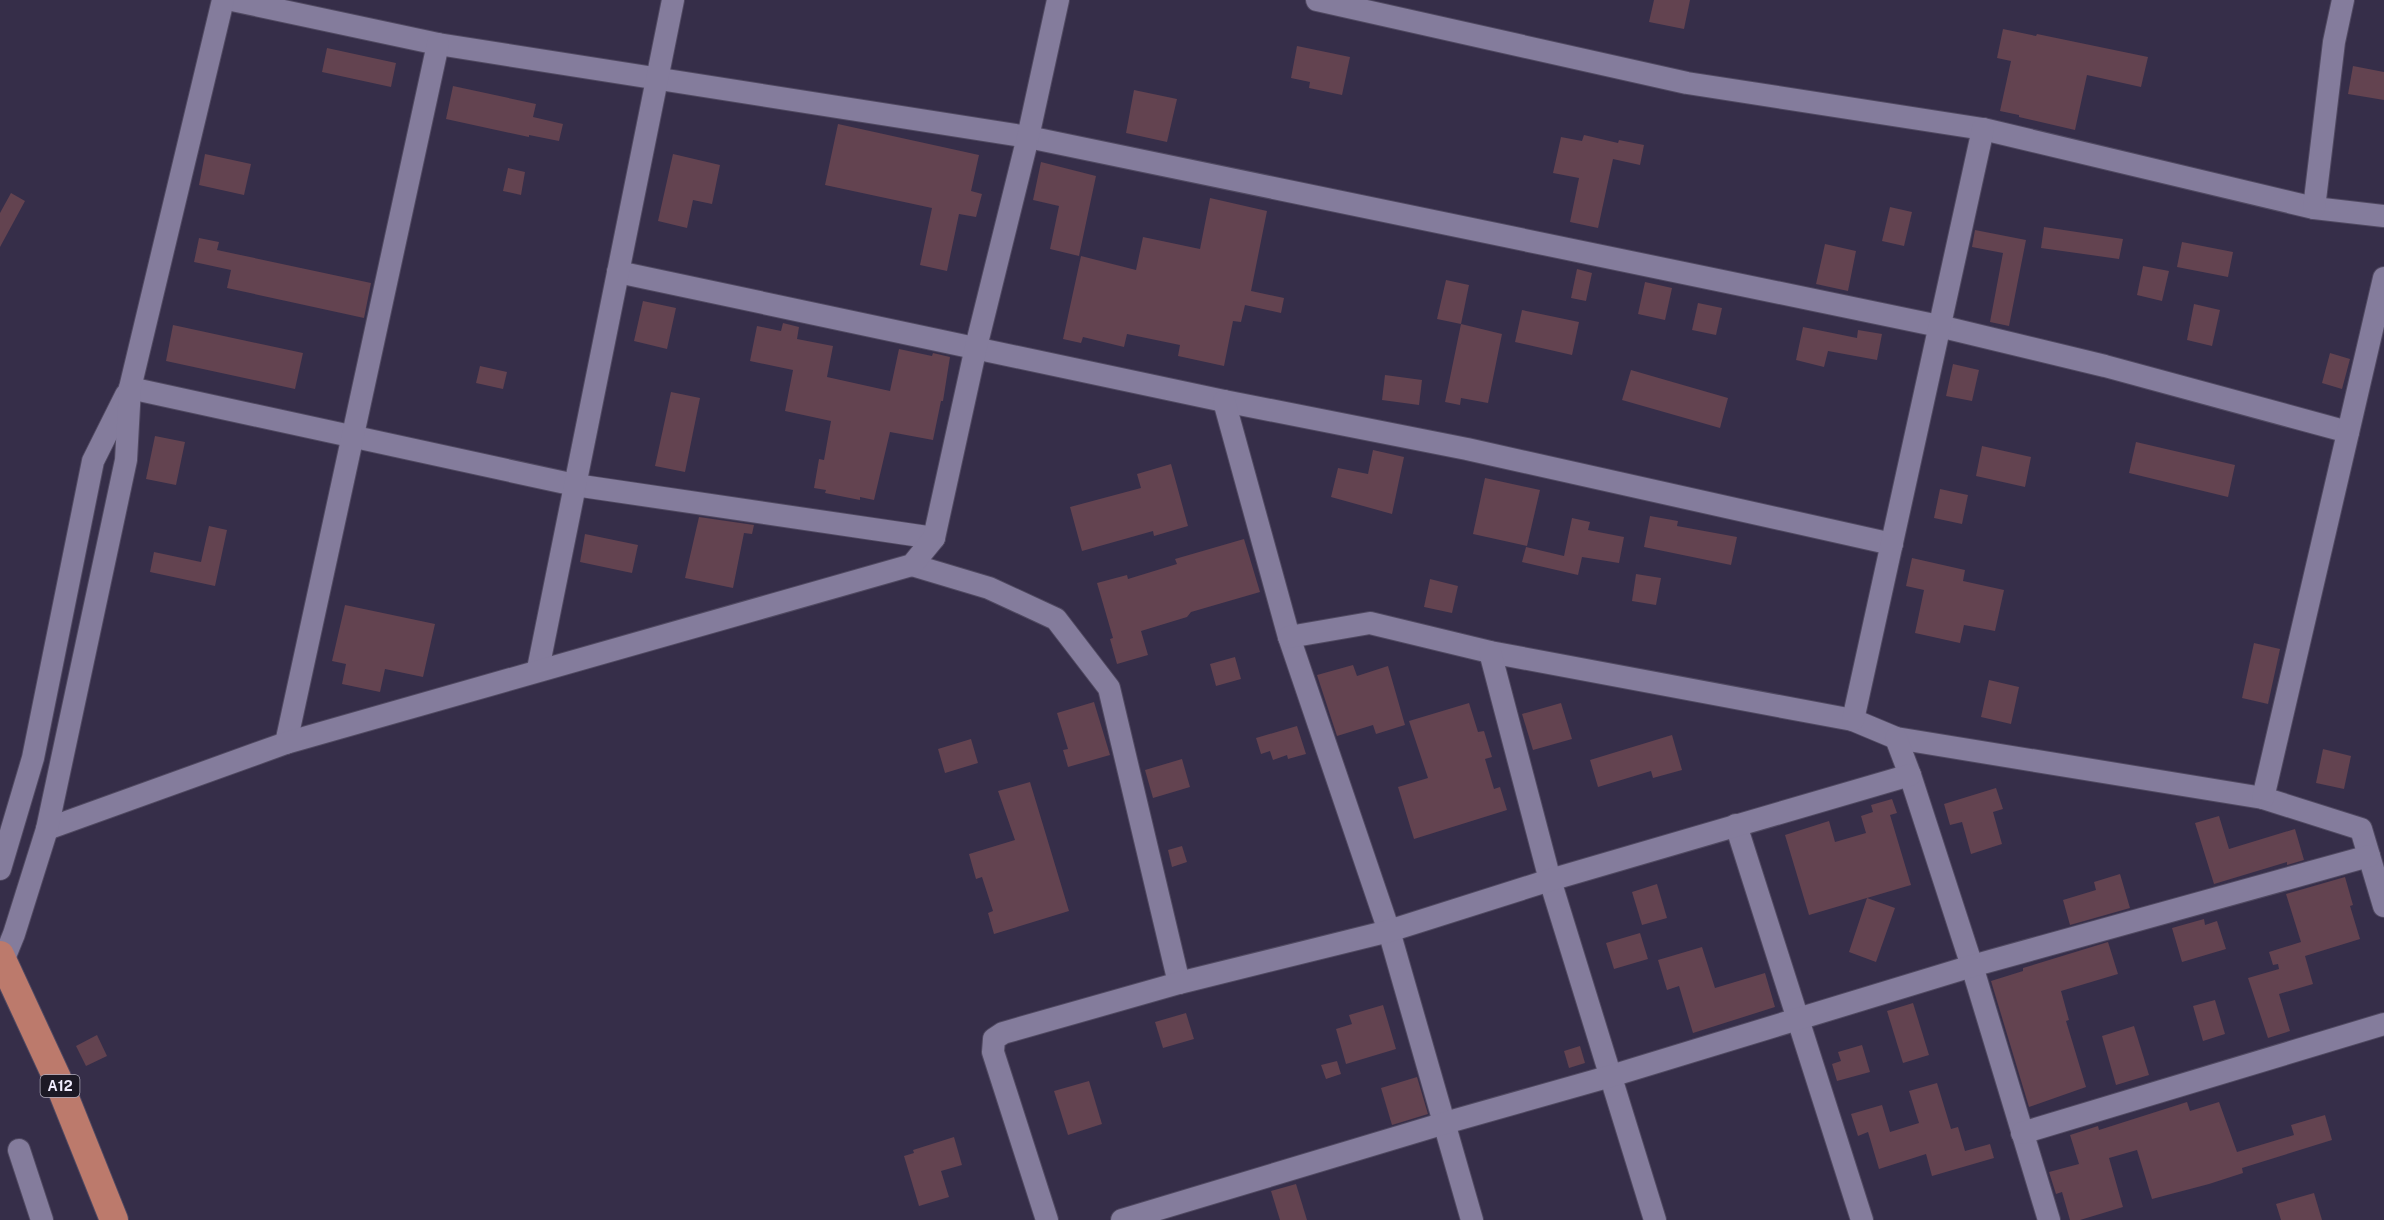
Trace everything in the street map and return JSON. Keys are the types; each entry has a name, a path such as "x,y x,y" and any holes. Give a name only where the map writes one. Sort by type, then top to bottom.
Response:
{"main road":[{"name":"A12","path":"1,959 57,1078 114,1220"}],"street":[{"path":"1,959 14,934 47,829 126,460 130,388 223,0"},
{"path":"232,0 438,44 1028,137 1940,326 2116,369 2348,432"},
{"path":"537,669 673,0"},
{"path":"912,565 934,538 976,347 1028,137 1058,0"},
{"path":"1317,0 1687,82 1983,129 2314,208 2384,216"},
{"path":"2314,208 2334,42 2343,0"},
{"path":"286,742 438,44"},
{"path":"1853,720 1983,129"},
{"path":"618,272 1224,401 1467,449 1892,544"},
{"path":"2263,798 2384,278"},
{"path":"130,388 575,485 934,538"},
{"path":"0,868 33,758 93,461 130,388"},
{"path":"1224,401 1288,637 1389,930 1472,1220"},
{"path":"47,829 286,742 537,669 912,565 989,588 1056,619 1109,688 1179,983"},
{"path":"1288,637 1370,623 1490,652 1853,720 1896,738 2263,798 2361,829 2384,906"},
{"path":"1490,652 1550,880 1655,1220"},
{"path":"1896,738 1972,966 2049,1220"},
{"path":"1047,1220 993,1052 994,1039 1003,1033 1179,983 1389,930 1550,880 1910,775"},
{"path":"1736,825 1863,1220"},
{"path":"1122,1220 1445,1123 1611,1076 1972,966 2369,856"},
{"path":"2022,1133 2384,1024"},
{"path":"19,1150 42,1220"}],"building":[{"path":"1654,0 1690,0 1684,29 1649,22"},
{"path":"2003,29 2148,57 2141,87 2087,75 2075,130 2000,111 2011,61 1997,58"},
{"path":"1297,46 1350,57 1342,95 1309,88 1310,82 1291,78"},
{"path":"327,48 396,63 391,87 322,72"},
{"path":"2353,66 2384,72 2384,100 2348,94"},
{"path":"453,86 536,104 533,117 563,124 559,141 529,135 529,137 446,119"},
{"path":"1134,90 1177,99 1167,142 1126,133"},
{"path":"838,124 979,155 971,191 982,194 976,217 959,214 947,271 920,265 932,208 825,185"},
{"path":"1584,135 1618,143 1619,140 1644,145 1640,165 1613,159 1598,228 1570,222 1579,178 1553,173 1561,137 1582,141"},
{"path":"205,154 251,164 244,195 199,185"},
{"path":"673,154 720,165 712,204 693,200 687,228 658,221"},
{"path":"1041,162 1096,176 1079,256 1050,249 1059,206 1033,200"},
{"path":"508,168 525,172 521,195 503,191"},
{"path":"11,193 25,201 0,247 0,213"},
{"path":"1210,198 1267,211 1251,291 1284,298 1281,313 1245,305 1241,322 1233,321 1224,366 1178,356 1180,345 1127,334 1124,347 1083,337 1081,343 1063,339 1081,256 1136,270 1143,237 1200,249"},
{"path":"1890,207 1912,212 1904,246 1882,241"},
{"path":"2044,227 2123,239 2119,259 2041,248"},
{"path":"1975,230 2026,240 2009,326 1990,322 2003,253 1972,247"},
{"path":"199,238 219,242 217,250 371,283 364,318 227,288 231,270 194,262"},
{"path":"2182,242 2233,252 2228,277 2177,267"},
{"path":"1825,244 1856,251 1848,291 1816,284"},
{"path":"2143,266 2169,271 2162,301 2137,295"},
{"path":"1577,269 1592,273 1586,301 1571,298"},
{"path":"1446,280 1469,285 1461,324 1437,319"},
{"path":"1645,282 1672,288 1665,320 1638,314"},
{"path":"643,301 676,308 667,349 634,341"},
{"path":"1698,303 1722,308 1716,335 1692,330"},
{"path":"2194,304 2220,310 2212,346 2187,340"},
{"path":"1522,310 1579,322 1572,355 1515,342"},
{"path":"783,323 799,327 797,339 833,346 827,377 890,391 899,349 932,356 933,353 950,357 943,401 941,401 933,440 890,432 874,500 860,497 860,500 825,493 826,490 814,488 819,459 824,460 831,421 785,411 793,370 750,361 757,326 781,331"},
{"path":"1461,324 1502,334 1488,403 1461,398 1460,405 1445,402"},
{"path":"173,325 303,353 295,389 166,361"},
{"path":"1803,327 1857,338 1858,330 1882,334 1877,360 1828,351 1824,367 1796,360"},
{"path":"2330,353 2350,359 2342,389 2322,383"},
{"path":"1953,364 1979,370 1972,401 1946,396"},
{"path":"480,366 507,372 503,389 476,383"},
{"path":"1631,370 1728,398 1720,428 1622,400"},
{"path":"1385,375 1422,380 1419,405 1382,400"},
{"path":"671,392 700,398 685,472 655,466"},
{"path":"155,436 185,442 176,485 146,479"},
{"path":"2136,442 2235,465 2228,497 2129,473"},
{"path":"1982,446 2031,457 2025,487 1976,476"},
{"path":"1373,450 1404,457 1392,514 1331,497 1338,468 1368,474"},
{"path":"1171,464 1188,526 1154,536 1153,531 1082,551 1070,507 1141,488 1137,474"},
{"path":"1485,478 1540,490 1527,546 1473,534"},
{"path":"1940,489 1968,495 1962,524 1934,518"},
{"path":"1650,516 1678,521 1677,526 1737,537 1731,565 1644,547"},
{"path":"699,517 754,525 752,534 744,533 733,588 685,578"},
{"path":"1572,518 1590,522 1588,530 1624,537 1619,563 1582,557 1578,575 1522,562 1526,547 1564,556"},
{"path":"209,526 227,530 215,586 150,572 154,552 201,562"},
{"path":"585,534 638,545 632,573 580,562"},
{"path":"1244,539 1260,592 1191,612 1187,617 1141,631 1148,655 1117,664 1110,639 1113,638 1097,583 1127,575 1128,579 1177,564 1175,559"},
{"path":"1912,558 1965,570 1963,581 2004,590 1995,631 1964,625 1960,643 1915,633 1924,590 1906,586"},
{"path":"1636,574 1661,578 1656,605 1632,601"},
{"path":"1430,579 1458,586 1452,613 1424,607"},
{"path":"345,605 435,624 423,677 385,669 380,692 342,684 346,664 332,661"},
{"path":"2254,643 2280,649 2268,704 2242,698"},
{"path":"1235,657 1241,679 1216,686 1210,664"},
{"path":"1353,665 1357,676 1388,666 1405,725 1376,734 1373,725 1337,736 1317,675"},
{"path":"1989,680 2019,687 2011,724 1981,717"},
{"path":"1094,702 1110,755 1068,767 1063,750 1068,749 1057,713"},
{"path":"1469,703 1478,732 1484,731 1492,757 1485,759 1494,789 1500,787 1507,810 1414,839 1398,787 1428,778 1409,721"},
{"path":"1561,703 1572,739 1533,750 1522,714"},
{"path":"1297,726 1306,754 1288,759 1287,755 1273,760 1270,751 1261,754 1256,738"},
{"path":"1672,735 1682,770 1653,778 1651,771 1598,787 1590,760"},
{"path":"971,739 978,763 945,773 938,749"},
{"path":"2323,749 2351,756 2344,789 2316,783"},
{"path":"1182,759 1190,787 1153,798 1145,770"},
{"path":"1030,782 1069,911 994,934 988,913 993,911 982,877 976,879 969,854 1015,840 998,791"},
{"path":"1996,788 2003,809 1993,812 2002,844 1971,854 1962,822 1950,825 1944,804"},
{"path":"1892,799 1897,813 1890,815 1911,885 1809,915 1785,835 1829,821 1835,842 1866,833 1861,816 1873,812 1871,805"},
{"path":"2219,816 2229,849 2295,829 2304,860 2287,865 2287,862 2214,884 2195,823"},
{"path":"1182,846 1187,862 1172,867 1168,850"},
{"path":"2120,874 2130,908 2070,925 2063,900 2096,890 2094,882"},
{"path":"2345,877 2353,905 2350,906 2360,939 2305,956 2313,984 2279,994 2290,1031 2268,1038 2248,978 2279,969 2278,964 2273,965 2269,952 2301,942 2286,894"},
{"path":"1657,884 1667,918 1642,925 1632,892"},
{"path":"1867,898 1895,908 1876,962 1849,952"},
{"path":"2204,919 2205,925 2217,921 2226,949 2182,962 2172,928"},
{"path":"1640,933 1648,959 1614,969 1606,943"},
{"path":"2108,942 2118,974 2061,991 2069,1020 2066,1021 2086,1087 2029,1107 1991,981 2023,971 2023,968"},
{"path":"1702,947 1715,988 1765,973 1775,1007 1693,1033 1679,986 1667,990 1658,960"},
{"path":"2215,1000 2225,1034 2203,1041 2193,1006"},
{"path":"1913,1003 1929,1055 1903,1063 1887,1011"},
{"path":"1383,1005 1396,1049 1346,1064 1336,1029 1352,1024 1349,1015"},
{"path":"1186,1013 1194,1039 1163,1048 1155,1022"},
{"path":"2134,1026 2149,1075 2116,1085 2102,1036"},
{"path":"97,1035 107,1056 86,1066 76,1046"},
{"path":"1862,1045 1870,1072 1837,1081 1832,1064 1841,1061 1838,1052"},
{"path":"1580,1046 1585,1063 1569,1068 1564,1051"},
{"path":"1337,1061 1341,1074 1326,1079 1321,1065"},
{"path":"1417,1077 1428,1114 1392,1125 1381,1088"},
{"path":"1089,1081 1102,1124 1068,1135 1054,1091"},
{"path":"1937,1083 1951,1129 1958,1127 1965,1151 1990,1144 1994,1158 1932,1176 1926,1154 1879,1169 1868,1132 1858,1136 1851,1114 1882,1105 1890,1132 1919,1123 1909,1091"},
{"path":"2187,1102 2190,1111 2219,1102 2237,1152 2294,1135 2291,1125 2325,1115 2332,1140 2242,1168 2243,1173 2152,1199 2137,1150 2109,1158 2123,1207 2080,1220 2070,1220 2062,1192 2056,1194 2049,1172 2079,1164 2070,1135 2098,1126 2099,1130"},
{"path":"954,1137 962,1165 941,1171 949,1197 919,1206 904,1156 914,1153 913,1150"},
{"path":"1296,1184 1307,1220 1280,1220 1271,1191"},
{"path":"2314,1193 2322,1220 2281,1220 2276,1204"}]}
